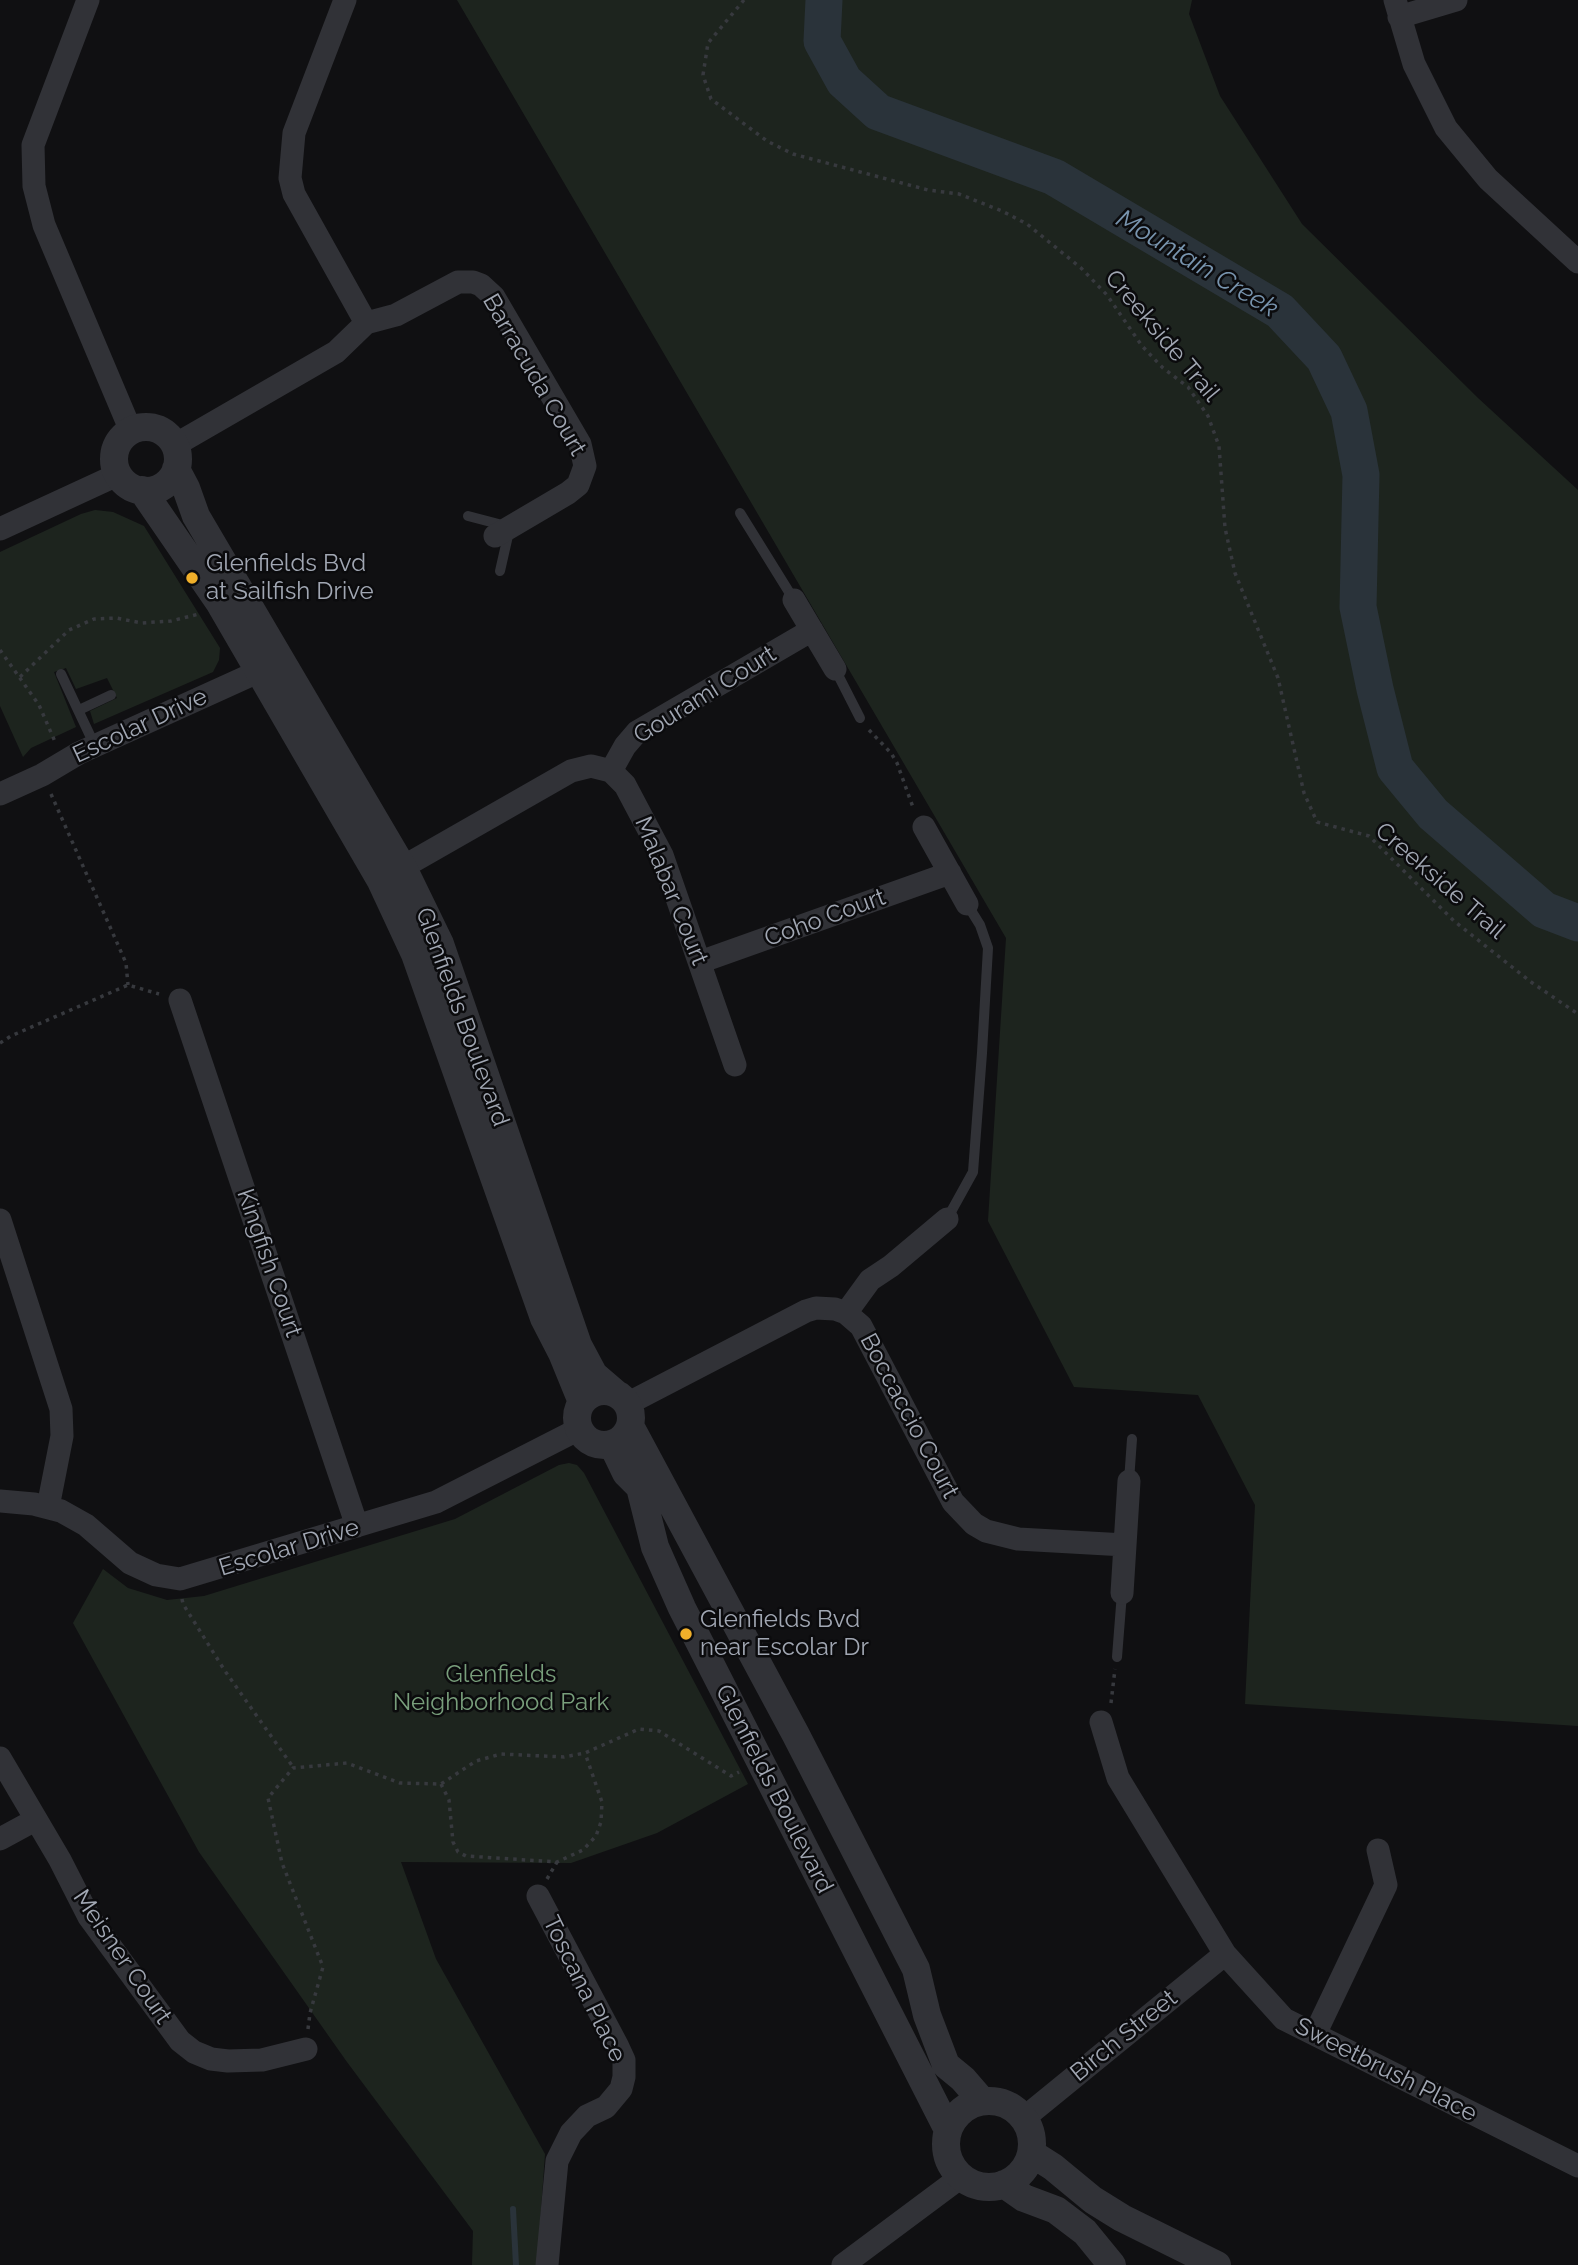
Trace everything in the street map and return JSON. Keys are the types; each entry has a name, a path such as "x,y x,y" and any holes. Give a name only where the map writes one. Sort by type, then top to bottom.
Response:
{"street":[{"path":"88,0 33,145 34,186 44,225 131,431"},
{"path":"345,0 294,133 290,178 294,194 366,323"},
{"path":"1456,0 1397,8 1414,64 1446,128 1488,179 1578,262"},
{"name":"Barracuda Court","path":"176,457 336,352 366,323 396,315 458,282 473,282 481,285 494,298 580,444 585,467 578,485 568,493 502,532"},
{"path":"150,426 169,436 176,457 163,486 142,490 127,484 119,474 114,460 116,449 121,439 131,431 150,426"},
{"name":"Glenfields Boulevard","path":"176,457 195,516 271,666 392,874 440,944 578,1345 621,1417 796,1735 916,1969 927,2015 946,2065 963,2079 982,2101"},
{"path":"0,529 119,474"},
{"name":"Glenfields Boulevard","path":"142,490 219,602 271,666"},
{"path":"794,600 835,669"},
{"name":"Gourami Court","path":"611,771 625,746 637,732 812,630"},
{"name":"Escolar Drive","path":"0,794 95,746 271,666"},
{"path":"392,874 571,771 591,766 611,771"},
{"name":"Malabar Court","path":"611,771 625,785 654,838 736,1065"},
{"path":"924,827 967,904"},
{"name":"Coho Court","path":"700,962 950,873"},
{"name":"Glenfields Boulevard","path":"392,874 415,954 544,1318 562,1353 581,1416"},
{"name":"Kingfish Court","path":"180,1000 357,1527"},
{"path":"846,1313 870,1280 947,1219"},
{"path":"0,1220 61,1409 62,1436 48,1507"},
{"name":"Boccaccio Court","path":"621,1417 806,1311 827,1307 846,1313 861,1326 954,1502 974,1524 986,1531 1018,1539 1125,1545"},
{"path":"605,1391 621,1417 598,1445 590,1441 581,1416 596,1392 605,1391"},
{"name":"Escolar Drive","path":"180,1579 357,1527 452,1495 581,1416"},
{"name":"Glenfields Boulevard","path":"621,1417 626,1473 640,1486 655,1547 682,1608 948,2130"},
{"path":"1122,1592 1129,1481"},
{"path":"0,1501 48,1507 86,1525 130,1563 168,1578 180,1579"},
{"name":"Sweetbrush Place","path":"1101,1722 1118,1778 1225,1954 1284,2019 1578,2166"},
{"name":"Meisner Court","path":"0,1758 60,1860 89,1917 180,2041 194,2052 211,2059 228,2061 262,2060 306,2049"},
{"path":"0,1839 35,1820"},
{"path":"1315,2034 1386,1885 1378,1850"},
{"name":"Toscana Place","path":"538,1896 624,2060 621,2089 606,2107 587,2116 571,2133 556,2161 547,2265"},
{"name":"Birch Street","path":"1024,2118 1225,1954"},
{"path":"982,2101 1005,2103 1024,2118 1031,2134 1031,2153 1026,2166 1017,2177 1004,2184 989,2187 974,2184 961,2177 947,2155 946,2143 948,2130 955,2116 967,2106 982,2101"},
{"path":"1031,2153 1053,2167 1093,2200 1122,2218 1217,2265"},
{"path":"844,2265 961,2177"},
{"path":"1004,2184 1024,2197 1056,2210 1085,2232 1112,2265"}],"lane":[{"path":"740,513 794,600"},
{"path":"468,516 502,532 500,571"},
{"path":"835,669 860,718"},
{"path":"61,674 95,746"},
{"path":"79,710 111,695"},
{"path":"947,1219 973,1172 982,1053 988,948 980,925 967,904"},
{"path":"1129,1481 1132,1440"},
{"path":"1117,1657 1122,1592"}],"path":[{"name":"Creekside Trail","path":"744,0 708,43 703,75 711,99 767,141 793,153 928,190 959,194 1027,224 1081,268 1107,295 1142,346 1163,368 1188,387 1208,416 1219,446 1225,528 1235,573 1278,678 1304,793 1317,822 1369,836 1454,921 1531,982 1578,1014"},
{"path":"20,677 69,630 94,619 116,618 142,623 171,621 198,614 219,602"},
{"path":"0,650 39,705 65,762"},
{"path":"860,718 897,762 924,827"},
{"path":"42,775 126,963 128,985"},
{"path":"0,1043 128,985 180,1000"},
{"path":"180,1579 183,1604 225,1671 293,1768"},
{"path":"1101,1722 1113,1699 1117,1657"},
{"path":"306,2049 310,2013 323,1967 282,1863 268,1798 293,1768 347,1763 400,1783 442,1784 476,1761 501,1755 564,1757 585,1753 639,1729 659,1731 731,1776 760,1762"},
{"path":"442,1784 449,1800 453,1842 458,1852 466,1856 557,1861 583,1850 596,1836 601,1822 602,1802 585,1753"}],"green space":[{"path":"457,0 1192,0 1189,14 1220,96 1302,224 1478,398 1578,490 1578,1726 1245,1704 1255,1505 1198,1395 1074,1387 988,1221 1006,938"},
{"path":"95,510 113,512 144,526 220,648 219,660 213,672 94,724 90,711 117,698 107,678 76,689 66,668 54,672 76,727 31,748 23,757 0,706 0,552"},
{"name":"Glenfields Neighborhood Park","path":"559,1465 577,1465 584,1473 748,1784 657,1833 571,1863 401,1862 436,1959 545,2154 537,2265 472,2265 473,2231 347,2062 199,1852 73,1623 103,1569 128,1588 167,1600 204,1596 455,1519"}],"waterway":[{"name":"Mountain Creek","path":"824,0 822,41 844,81 878,112 1054,177 1280,311 1324,358 1349,411 1361,475 1358,607 1395,768 1433,814 1544,910 1578,923"},
{"path":"513,2209 516,2265"}],"place":[{"name":"Glenfields Bvd at Sailfish Drive","path":"192,578"},
{"name":"Glenfields Bvd near Escolar Dr","path":"686,1634"}]}
